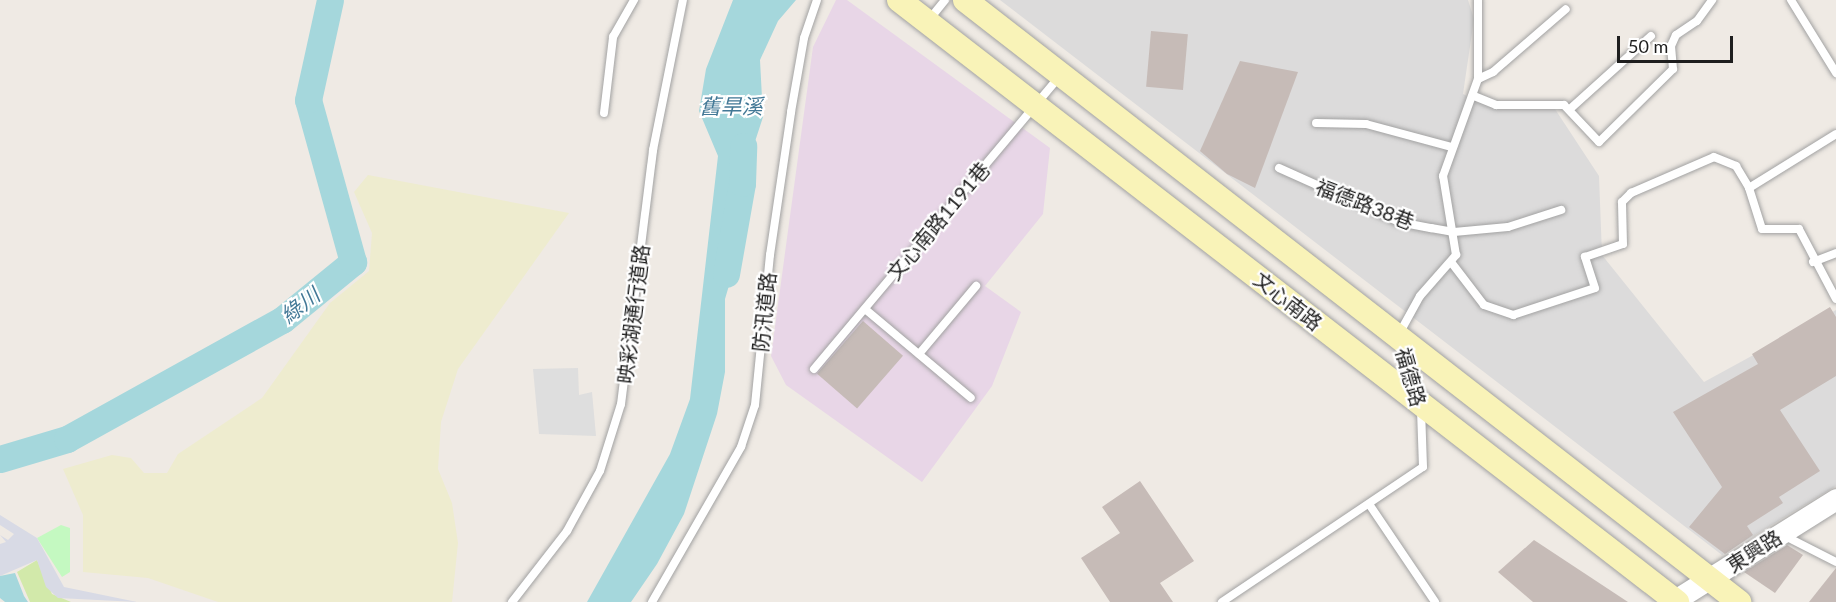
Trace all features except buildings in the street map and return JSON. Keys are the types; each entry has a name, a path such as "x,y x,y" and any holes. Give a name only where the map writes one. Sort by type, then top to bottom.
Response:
{"main road":[{"name":"文心南路","path":"899,0 1420,400 1675,601"},
{"path":"965,0 1399,334 1739,602"}],"street":[{"name":"東興路","path":"1675,601 1836,499"}],"lane":[{"path":"604,113 613,37 633,0"},
{"name":"映彩湖通行道路","path":"512,602 567,531 600,471 621,404 653,150 682,0"},
{"name":"防汛道路","path":"652,602 719,490 741,447 755,405 770,255 791,112 804,38 817,0"},
{"path":"928,22 945,0"},
{"path":"1478,0 1478,80 1443,176 1454,232 1456,255 1451,262 1484,305 1513,315 1595,288 1586,257 1623,244 1622,202 1631,193 1714,157 1736,166 1749,188 1762,229 1799,229 1813,262 1836,299"},
{"path":"1474,96 1496,105 1564,105 1599,142 1673,69 1671,46 1677,36 1697,21 1712,0"},
{"path":"1791,0 1836,73"},
{"path":"1478,80 1493,72 1566,9"},
{"path":"1570,109 1651,36"},
{"name":"文心南路1191巷","path":"814,369 1062,73"},
{"path":"1316,123 1375,125 1452,147"},
{"path":"1749,188 1836,134"},
{"name":"福德路38巷","path":"1279,168 1399,222 1454,232 1508,227 1561,210"},
{"path":"1813,262 1836,253"},
{"name":"福德路","path":"1222,602 1423,467 1420,400 1399,334 1420,296 1451,262"},
{"path":"919,354 976,286"},
{"path":"865,309 971,398"},
{"path":"1369,504 1435,602"},
{"path":"1782,534 1836,562"}],"shaded area":[{"path":"836,0 847,0 1050,148 1043,214 985,286 1021,312 992,386 922,482 786,385 771,356 813,47"},
{"path":"1000,0 1468,0 1474,19 1463,94 1495,109 1553,106 1599,176 1602,255 1704,382 1836,310 1836,486 1722,555"},
{"path":"368,175 569,213 458,369 441,422 438,469 452,503 458,543 452,602 218,602 148,578 83,572 83,515 63,469 112,455 131,458 144,473 167,473 178,454 262,398 330,303 369,271 372,233 354,192"},
{"path":"578,368 579,395 592,392 596,436 539,434 533,369"},
{"path":"0,515 37,538 64,587 137,602 58,598 46,587 37,560 0,576 0,544 6,542 0,535 8,540 14,534 0,525"}],"green space":[{"path":"61,525 70,528 70,572 62,577 37,538"},
{"path":"37,560 52,594 71,602 30,602 17,572"}],"water":[{"name":"舊旱溪","path":"733,0 796,0 778,21 760,60 763,117 732,212 733,272 725,299 725,372 717,414 684,514 657,564 631,602 587,602 670,454 690,399 718,156 699,111 706,69"},
{"path":"15,573 28,602 5,602 0,598 0,576"}],"waterway":[{"name":"綠川","path":"0,459 67,439 282,320 353,262 308,100 330,0"},
{"name":"舊旱溪","path":"726,274 742,183 743,146"}]}
